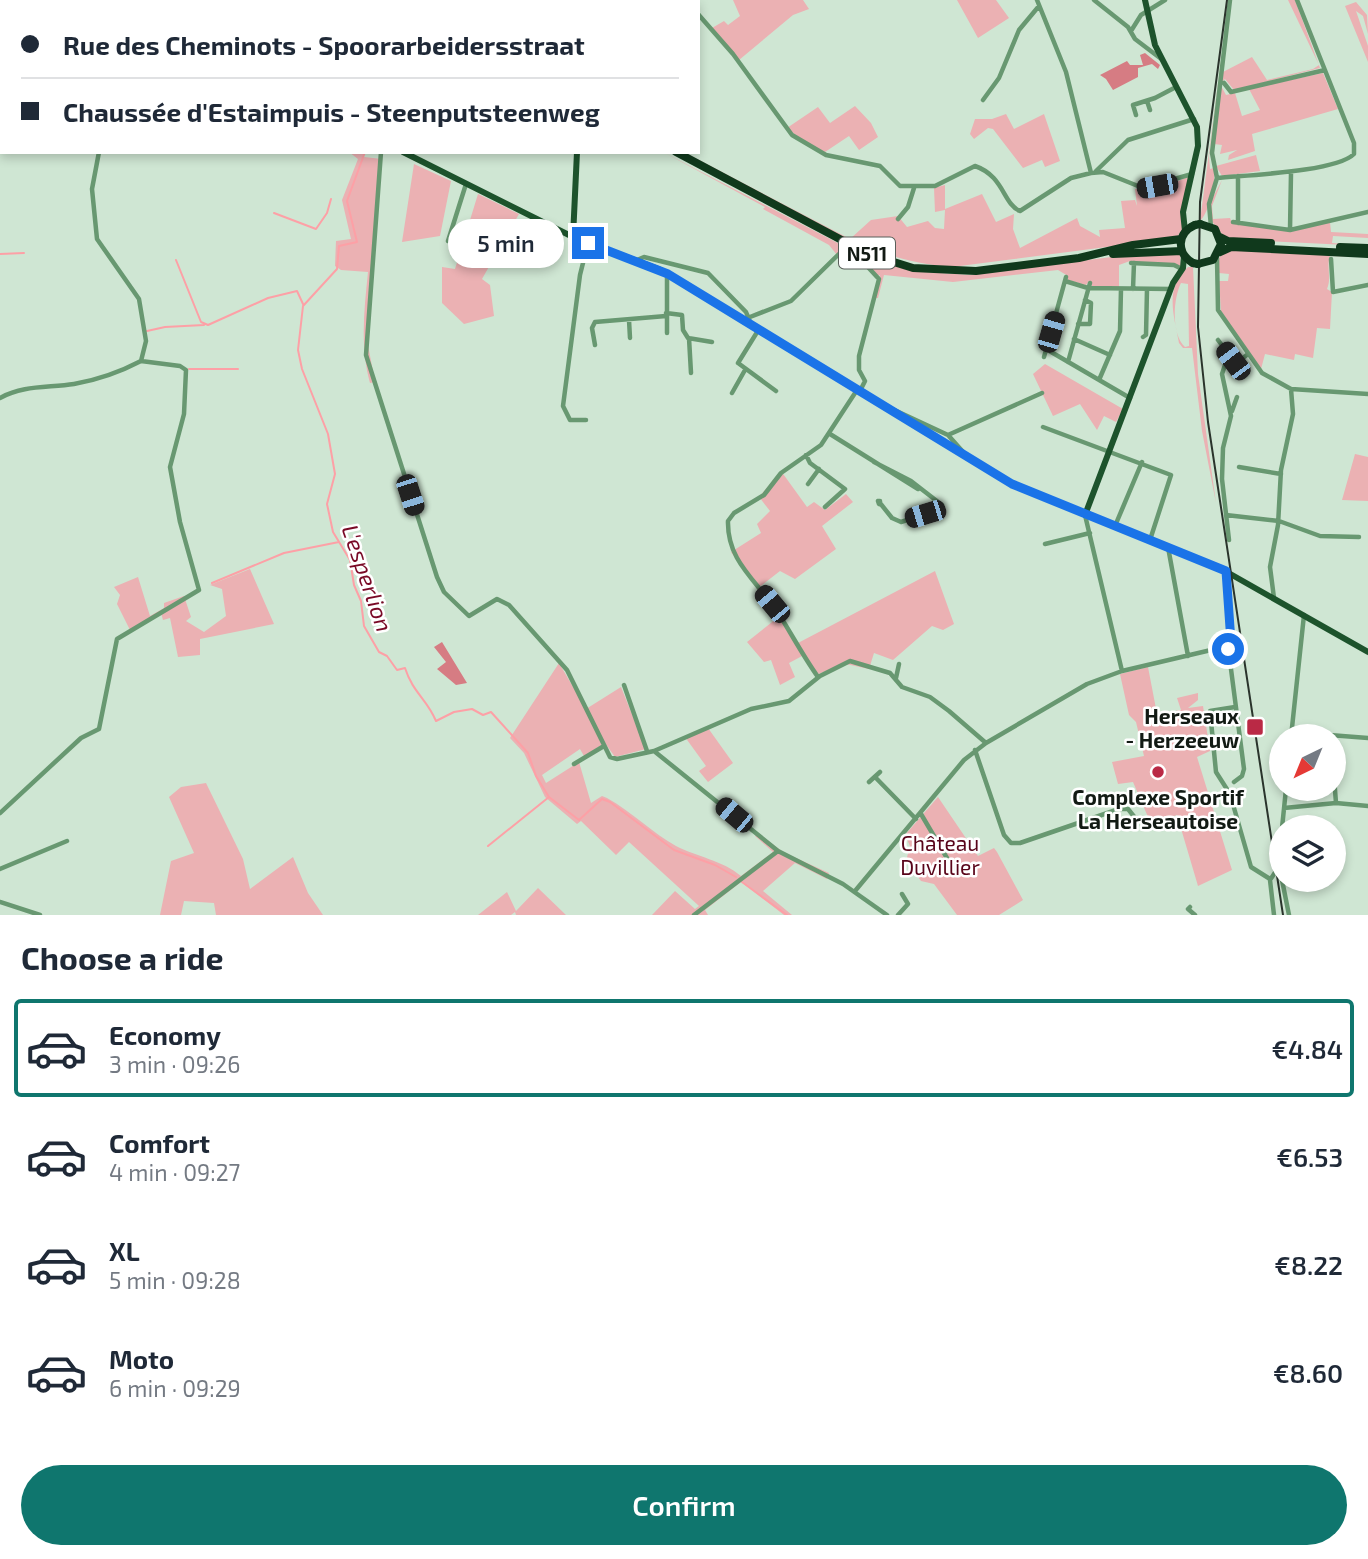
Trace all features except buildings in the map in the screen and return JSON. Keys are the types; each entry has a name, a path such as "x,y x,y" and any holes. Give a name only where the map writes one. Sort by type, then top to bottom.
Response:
{"highway":[{"name":"N511","path":"680,154 861,250 901,265 967,271 1113,254 1183,253"},
{"path":"1368,248 1332,252 1228,241 1211,227 1197,225 1183,235 1183,253 1196,264 1208,263 1231,247 1368,254"},
{"name":"N511","path":"1079,258 1183,235"},
{"path":"1219,254 1220,237"}],"main road":[{"path":"1145,0 1160,58 1195,119 1198,146 1183,235"},
{"path":"406,154 573,237 668,274 750,321 858,391 1012,484 1226,571 1368,652"},
{"path":"573,237 577,154"},
{"path":"1184,217 1197,225"},
{"path":"1085,515 1171,289 1182,268 1183,253"},
{"path":"1182,268 1196,264"}],"street":[{"path":"1037,0 1066,72 1093,172"},
{"path":"1094,0 1131,32 1135,39 1160,58"},
{"path":"1131,32 1146,11 1165,0"},
{"path":"1211,227 1208,214 1217,178 1212,153 1230,0"},
{"path":"1217,178 1271,171 1291,173 1346,159 1354,154 1354,143 1297,0"},
{"path":"983,100 999,78 1019,30 1040,6"},
{"path":"700,16 733,54 774,114 798,139 835,158 880,166 897,185 914,188 941,184 975,166 996,178 1013,207 1020,211 1071,178 1093,172 1128,140 1195,119"},
{"path":"1224,83 1231,92 1325,69"},
{"path":"1136,115 1133,104 1177,86"},
{"path":"1147,100 1150,110"},
{"path":"99,154 92,188 97,239 139,299 146,341 141,361"},
{"path":"381,154 366,355 436,577 444,592 466,615 471,616 497,599 509,605 567,670 610,757 617,759 651,751 751,709 789,701 818,677 850,662 886,671 907,690 939,704 986,743"},
{"path":"1093,172 1143,188 1193,174"},
{"path":"1290,230 1291,173"},
{"path":"1238,176 1235,223 1290,230 1368,212"},
{"path":"449,241 466,184"},
{"path":"898,219 908,207 914,188"},
{"path":"1197,225 1208,214"},
{"path":"586,419 570,420 564,406 580,275 588,243"},
{"path":"637,260 644,257 708,273 750,321 791,301 843,252 867,264 877,277 859,356 859,370 865,381 821,445 781,473 764,495 730,517 727,526 737,560 777,612 818,677"},
{"path":"1332,252 1332,292 1368,285"},
{"path":"1216,275 1219,254"},
{"path":"1133,289 1132,263 1174,265 1182,268"},
{"path":"1208,263 1216,269 1219,310 1264,375 1291,389 1368,394"},
{"path":"667,333 668,274"},
{"path":"1044,357 1066,279 1121,289 1171,289"},
{"path":"1068,362 1089,285"},
{"path":"1099,380 1120,331 1121,289"},
{"path":"1143,337 1146,335 1147,289"},
{"path":"1079,324 1090,324 1091,303 1085,300"},
{"path":"595,345 592,328 595,322 666,314 682,315 683,330 689,338 691,373"},
{"path":"629,320 630,338"},
{"path":"759,329 738,363 776,391"},
{"path":"689,338 712,342"},
{"path":"1074,339 1110,355"},
{"path":"1218,340 1233,361"},
{"path":"1046,349 1130,399"},
{"path":"1231,412 1222,374 1226,362 1241,360 1248,354"},
{"path":"0,398 27,388 93,380 141,361 180,366 186,370 184,414 170,467 180,522 199,590 117,639 99,729 74,744 0,813"},
{"path":"732,393 745,370"},
{"path":"1273,598 1270,567 1279,522 1281,474 1293,416 1291,389"},
{"path":"948,435 1042,393"},
{"path":"1229,540 1223,455 1231,412 1237,397"},
{"path":"885,407 902,411 948,435 965,457"},
{"path":"1043,427 1142,462 1172,476 1150,541"},
{"path":"831,433 874,462 911,481 942,505 940,509 901,522 892,518 880,503"},
{"path":"806,455 818,469 845,489 825,507"},
{"path":"1115,526 1142,462"},
{"path":"1239,467 1281,474"},
{"path":"808,484 818,469"},
{"path":"1085,515 1122,671"},
{"path":"1226,515 1279,522 1315,535 1359,537"},
{"path":"1045,544 1090,533"},
{"path":"1168,547 1188,656"},
{"path":"1224,782 1234,782 1241,778 1244,769 1228,646 1231,642 1226,571"},
{"path":"1292,724 1304,615"},
{"path":"858,893 975,750 1081,686 1122,671 1228,646"},
{"path":"896,679 894,673 899,664"},
{"path":"624,685 651,751 778,851 858,893 887,915"},
{"path":"1235,707 1213,709 1210,713 1216,772 1230,794 1250,864 1256,872 1269,877"},
{"path":"1346,736 1368,737"},
{"path":"574,764 604,746"},
{"path":"975,750 1004,835 1011,843 1020,843 1119,809 1128,809 1136,819"},
{"path":"869,782 880,772"},
{"path":"875,777 916,819"},
{"path":"1230,794 1234,782"},
{"path":"1283,815 1285,802"},
{"path":"1284,808 1336,803 1368,806"},
{"path":"921,814 954,870"},
{"path":"0,869 67,841"},
{"path":"694,915 778,851"},
{"path":"1250,864 1269,876"},
{"path":"1273,892 1273,915"},
{"path":"1284,892 1289,915"},
{"path":"898,915 908,904 902,893"},
{"path":"0,902 40,915"},
{"path":"1190,907 1188,909 1195,915"}],"green space":[{"path":"733,0 803,0 809,9 793,15 739,60 712,28 724,21 728,25 740,16"},
{"path":"957,0 996,0 1009,18 978,38"},
{"path":"1229,0 1209,156 1210,169 1214,168 1214,181 1209,204 1200,221"},
{"path":"1288,0 1295,0 1319,64"},
{"path":"1356,2 1367,15 1368,34 1363,16 1356,11 1368,46 1368,62 1345,6"},
{"path":"1252,57 1267,80 1313,69 1319,65 1320,68 1234,90 1225,79 1220,84 1226,95 1235,93 1242,116 1260,110 1249,89 1323,73 1338,109 1252,134 1255,151 1228,160 1229,155 1237,150 1220,154 1222,145 1214,144 1221,73"},
{"path":"855,106 871,123 878,137 859,150 849,136 825,152 803,141 787,128 818,107 830,123"},
{"path":"1006,114 1014,129 1044,114 1060,161 1045,167 1042,160 1023,168 993,129 988,128 974,139 970,134 975,119 992,119"},
{"path":"352,154 382,159 367,340 375,382 370,383 364,342 368,272 341,270 335,266 336,241 351,239 342,200 358,159"},
{"path":"667,154 855,252 911,271 970,275 1127,255 1180,255 1181,266 1130,261 1119,265 1119,287 1092,286 1089,281 1086,285 1068,280 1068,276 1058,270 953,282 884,275 878,298 875,298 880,275 877,276 848,251 843,250 837,255 829,245 763,209 765,207"},
{"path":"688,154 850,239 871,220 898,216 907,227 928,221 935,228 944,229 945,210 935,212 934,188 945,185 945,209 982,194 996,222 1014,214 1013,229 1020,248 1077,218 1080,226 1100,237 1099,230 1125,228 1121,201 1135,200 1137,206 1135,189 1158,189 1188,177 1183,229 1176,238 952,267 882,253 848,240 780,206"},
{"path":"1256,155 1260,171 1222,176 1216,166"},
{"path":"414,164 451,181 440,236 402,242"},
{"path":"1222,180 1212,206 1213,219 1230,218 1232,223 1293,231 1330,222 1331,232 1368,234 1368,238 1333,236 1332,243 1368,246 1226,239 1210,219 1210,203"},
{"path":"478,194 519,214 482,279 490,285 494,316 464,324 442,303 442,267 455,269"},
{"path":"1227,250 1368,257 1330,256 1327,289 1332,292 1330,329 1317,328 1313,358 1295,354 1294,360 1265,354 1261,369 1221,311 1219,281 1228,281 1229,274 1219,273 1219,258"},
{"path":"1188,267 1193,267 1198,374 1216,503 1202,431 1192,348 1183,348 1178,335 1185,347 1189,346 1188,284 1181,283 1178,290 1175,325 1173,293 1181,275"},
{"path":"1045,364 1123,409 1116,422 1104,416 1097,430 1080,404 1053,416 1033,374"},
{"path":"1355,454 1368,457 1368,501 1342,500"},
{"path":"781,471 807,507 814,502 825,510 846,494 853,502 822,526 836,549 795,579 780,571 757,589 731,552 761,533 757,524 770,511 759,497"},
{"path":"250,569 274,624 200,639 200,655 178,657 170,618 163,620 161,613 131,632 117,604 120,595 114,587 138,577 150,616 164,608 164,603 184,596 191,617 186,621 204,632 226,616 222,589 210,585"},
{"path":"935,571 954,624 943,630 932,626 893,660 874,653 869,669 846,664 818,674 804,655 789,663 795,677 780,685 771,660 764,662 747,642 781,615 798,643"},
{"path":"559,663 586,709 621,687 646,749 615,757 605,743 584,756 580,749 542,775 546,783 579,762 591,803 602,796 607,798 676,846 726,866 741,876 773,852 755,836 758,833 783,852 829,873 827,879 795,863 763,891 792,915 784,915 741,882 705,910 708,915 652,915 675,891 695,909 699,906 629,842 616,855 581,821 577,824 545,797 524,753 510,738"},
{"name":"Complexe Sportif La Herseautoise","path":"1148,667 1157,714 1181,710 1177,698 1198,693 1198,700 1188,708 1203,706 1210,751 1197,757 1232,870 1198,886 1177,815 1151,824 1133,782 1118,784 1112,762 1144,756 1136,722 1129,715 1120,674"},
{"path":"708,728 733,763 708,782 699,771 706,766 685,737"},
{"path":"206,783 243,859 250,889 293,857 308,893 323,915 216,915 214,903 184,901 181,915 160,915 171,861 194,853 169,797 181,787"},
{"name":"Château Duvillier","path":"938,797 978,856 994,848 1023,900 999,915 957,915 934,884 921,881 906,861 910,846 905,835"},
{"path":"538,888 566,915 516,915 515,912 511,915 478,915 507,892 516,911"}],"shaded area":[{"path":"1145,53 1160,65 1158,69 1152,64 1138,68 1138,77 1113,90 1100,75 1127,61 1130,65 1143,65 1140,55"},
{"path":"442,642 467,683 456,685 437,669 446,662 434,647"}],"waterway":[{"name":"L'esperlion","path":"364,154 347,201 357,242 339,246 337,269 303,306 298,350 302,369 328,434 335,474 327,504 333,532 350,560 354,585 361,601 364,626 379,652 387,656 397,670 405,668 436,721 454,712 472,709 483,715 491,712 528,753 536,776 549,797 579,820 602,799 610,802 674,850 715,865 736,877"},
{"path":"274,213 316,229 327,213 331,199"},
{"path":"0,254 24,253"},
{"path":"176,260 201,322 208,325 268,298 297,291 303,304"},
{"path":"147,331 204,325"},
{"path":"189,369 238,369"},
{"path":"212,583 284,553 339,542"},
{"path":"488,846 549,797"},
{"name":"L'esperlion","path":"742,882 787,915"}],"railway":[{"path":"1227,0 1200,202 1198,327 1208,422 1283,915"}],"place":[{"name":"Herseaux - Herzeeuw","path":"1255,727"},
{"name":"Complexe Sportif La Herseautoise","path":"1158,772"}],"route":[{"path":"588,243 661,270 1012,484 1226,571 1231,642 1228,649"}]}
